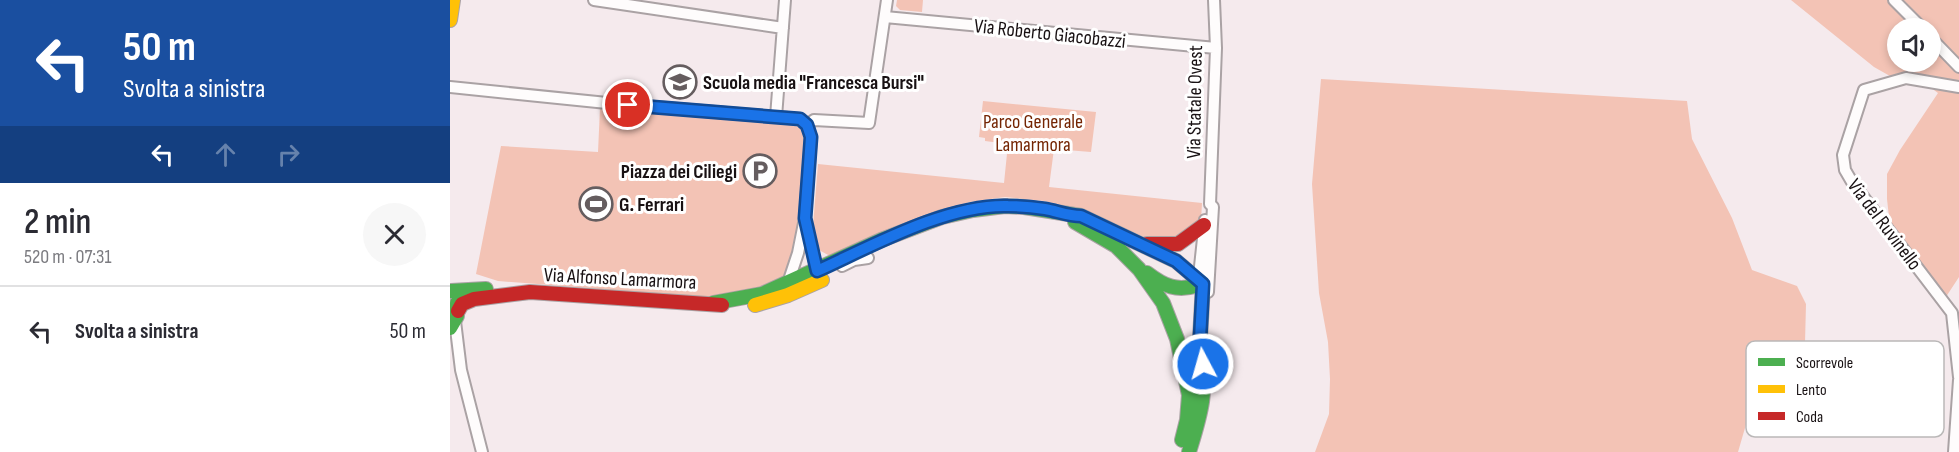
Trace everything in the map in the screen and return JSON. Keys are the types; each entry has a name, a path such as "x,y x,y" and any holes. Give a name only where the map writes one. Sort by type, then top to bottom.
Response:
{"street":[{"path":"450,20 453,0"},
{"path":"594,0 783,28"},
{"path":"776,117 785,0"},
{"path":"807,125 813,120 869,123 887,0"},
{"name":"Via Statale Ovest","path":"1189,452 1199,417 1213,207 1210,204 1216,48 1214,0"},
{"path":"1894,0 1912,18"},
{"name":"Via Roberto Giacobazzi","path":"885,17 1216,48"},
{"path":"1941,48 1959,67"},
{"name":"Via del Ruvinello","path":"1954,452 1959,379 1952,313 1852,182 1845,170 1843,155 1864,90 1906,78 1959,87"},
{"path":"450,87 800,119 807,125 811,137 805,218 798,253 788,283"},
{"name":"Via Statale Ovest","path":"1179,452 1187,420 1206,206 1210,204"},
{"name":"Via Alfonso Lamarmora","path":"770,302 813,275 920,224 972,210 1006,206 1045,209 1069,216 1081,216 1145,244 1176,261 1200,283"},
{"path":"1069,216 1077,224 1116,246 1140,269 1163,286 1178,289 1200,283"},
{"path":"805,218 813,275"},
{"name":"Via Alfonso Lamarmora","path":"525,292 713,303 738,308 788,296 868,258 942,218"},
{"path":"1145,244 1178,244 1204,225"},
{"path":"798,253 813,275"},
{"name":"Via Alfonso Lamarmora","path":"713,303 759,295 854,260 868,258"},
{"name":"Via Statale Ovest","path":"1203,364 1199,357 1200,283 1205,267 1209,263"},
{"path":"1140,269 1140,273 1163,303 1177,339 1189,395"},
{"path":"456,364 454,320 457,304 451,291 493,289 525,292"},
{"path":"454,320 462,304 474,299 525,292"},
{"path":"450,348 482,452"}],"green space":[{"path":"897,0 923,0 922,12 900,10 896,6"},
{"path":"1791,0 1959,0 1959,277 1940,306 1891,235 1887,199 1887,174 1938,93 1923,82 1897,80 1874,67"},
{"path":"1321,79 1687,101 1692,139 1732,218 1752,270 1797,286 1806,304 1805,341 1746,341 1746,424 1738,452 1315,452 1329,414 1330,379 1328,342 1319,293 1312,184"},
{"name":"Parco Generale Lamarmora","path":"983,101 1096,112 1091,152 1054,149 1049,187 1202,203 1201,221 1175,241 1151,240 1082,210 1044,201 1005,197 970,202 941,211 830,256 819,250 813,236 818,164 1004,183 1008,144 985,141 985,138 979,137"},
{"path":"600,108 806,122 800,284 721,304 591,288 498,281 476,274 501,146 598,152"}],"traffic: fast":[{"path":"713,303 762,294 881,240 942,217 1005,206 1081,216 1176,261 1203,284 1199,357 1203,393 1189,452"},
{"path":"1075,222 1116,246 1139,269 1163,303 1177,339 1189,395 1187,420 1182,440"},
{"path":"1147,273 1177,288 1198,285"},
{"path":"451,291 486,289"},
{"path":"450,328 457,316 457,303"}],"traffic: slow":[{"path":"450,20 453,0"},
{"path":"755,305 788,295 822,280"}],"traffic: jam":[{"path":"1147,244 1178,244 1204,225"},
{"path":"458,311 462,304 474,299 530,292 722,305"}],"place":[{"name":"Scuola media \"Francesca Bursi\"","path":"680,82"},
{"name":"Piazza dei Ciliegi","path":"760,171"},
{"name":"G. Ferrari","path":"596,204"}],"route":[{"path":"628,105 800,119 807,125 811,137 805,218 817,271 920,224 972,210 1006,206 1045,209 1069,216 1081,216 1145,244 1176,261 1203,284 1199,357 1203,364"}]}
